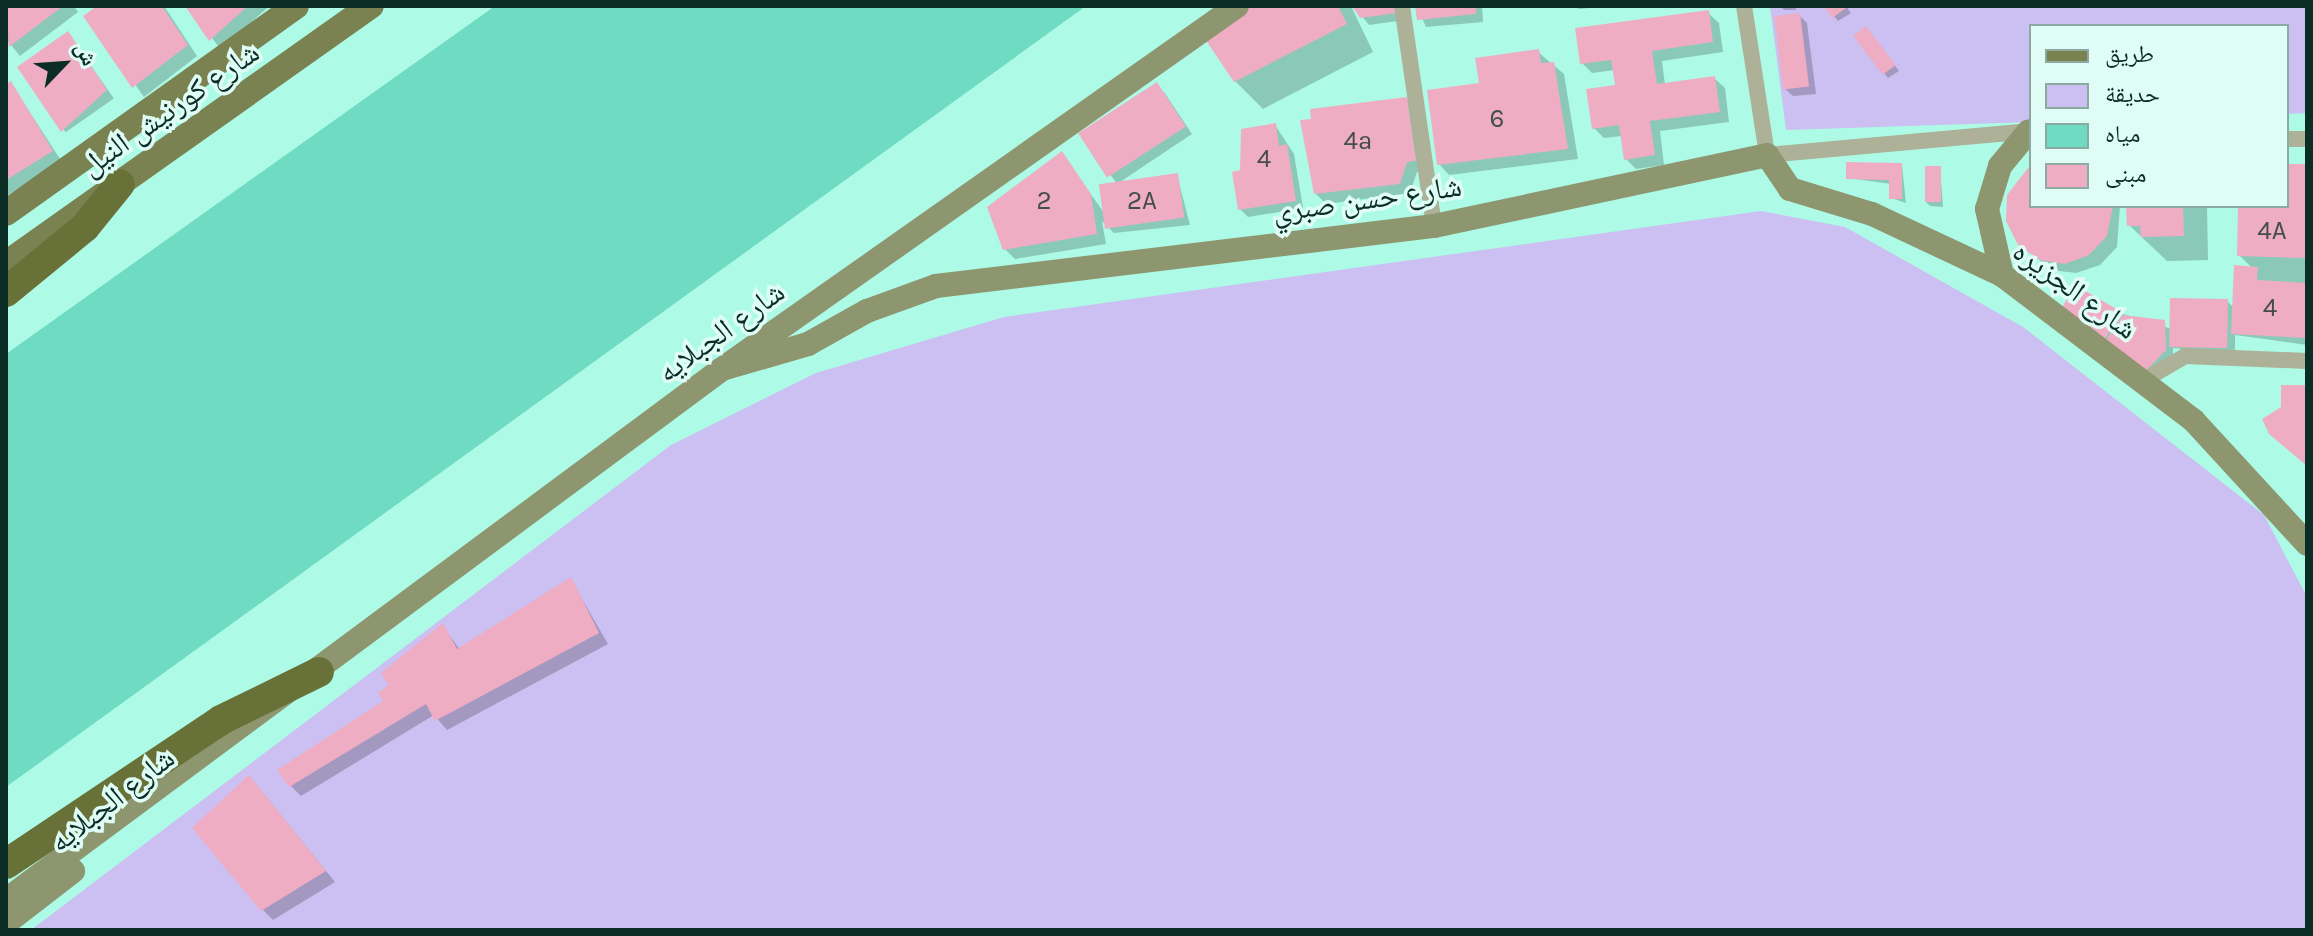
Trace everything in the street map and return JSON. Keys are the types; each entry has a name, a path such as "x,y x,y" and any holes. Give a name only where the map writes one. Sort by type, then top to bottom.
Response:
{"highway":[{"path":"6,292 85,227 120,184"},
{"path":"6,864 221,720 319,672"}],"main road":[{"name":"شارع كورنيش النيل","path":"6,213 296,6"},
{"name":"شارع كورنيش النيل","path":"6,264 371,6"}],"street":[{"name":"شارع الجبلايه","path":"6,900 252,722 722,369 1237,6"},
{"path":"1402,6 1434,226"},
{"path":"1744,6 1767,155"},
{"name":"شارع حسن صبري","path":"722,369 808,344 867,311 936,286 1434,226 1767,155 2029,131"},
{"path":"2002,275 1987,209 2000,166 2029,132"},
{"name":"شارع الجزيره","path":"1767,155 1790,189 1872,214 2002,275 2144,380 2253,479 2307,544"},
{"path":"2144,380 2185,356 2307,361"},
{"name":"شارع الجبلايه","path":"6,923 239,742 252,722"}],"green space":[{"path":"1770,6 2307,6 2307,113 2289,114 2289,24 2029,24 2029,122 1786,130"},
{"path":"1761,211 1845,227 2023,327 2264,515 2307,597 2307,930 31,930 671,445 816,373 1004,317"}],"water":[{"path":"495,6 1086,6 6,787 6,354"}],"building":[{"path":"6,6 63,6 9,47"},
{"path":"97,6 162,6 188,45 132,88 83,16"},
{"path":"185,6 248,6 209,41"},
{"path":"1242,6 1338,6 1347,24 1234,82 1201,33"},
{"path":"1352,6 1397,6 1398,13 1360,18"},
{"path":"1415,6 1476,6 1476,14 1417,20"},
{"path":"1824,6 1849,6 1832,18"},
{"path":"1709,10 1713,42 1652,51 1657,84 1715,76 1720,112 1650,121 1655,155 1624,160 1619,125 1592,129 1586,89 1615,85 1611,60 1580,64 1575,28"},
{"path":"1800,13 1809,86 1783,90 1774,16"},
{"path":"1866,26 1895,65 1883,75 1853,36"},
{"path":"68,31 107,90 61,132 17,67"},
{"path":"1539,49 1541,63 1554,62 1568,149 1437,165 1427,90 1479,83 1475,58"},
{"path":"11,81 53,151 6,180 6,84"},
{"path":"1157,82 1186,126 1107,178 1078,133"},
{"path":"1407,97 1416,161 1407,162 1400,184 1314,194 1300,120 1311,119 1310,109"},
{"path":"1276,123 1279,146 1287,144 1296,201 1238,210 1232,172 1240,170 1241,129"},
{"path":"1062,151 1091,194 1097,234 1003,250 987,207"},
{"path":"1846,162 1902,163 1902,199 1889,199 1889,180 1846,179"},
{"path":"2289,164 2307,164 2307,258 2237,256 2238,208 2289,208"},
{"path":"1925,166 1941,166 1941,202 1925,202"},
{"path":"2029,167 2029,208 2113,208 2107,236 2089,255 2065,264 2039,260 2018,245 2006,221 2007,195"},
{"path":"1178,173 1184,218 1105,229 1099,184"},
{"path":"2126,208 2183,208 2184,236 2141,237 2140,226 2127,226"},
{"path":"2234,265 2258,267 2257,280 2307,283 2307,338 2231,334"},
{"path":"2075,285 2121,312 2104,341 2058,314"},
{"path":"2170,298 2228,299 2227,348 2169,347"},
{"path":"2123,315 2165,320 2166,350 2143,374 2106,340"},
{"path":"2281,385 2307,385 2307,466 2269,434 2262,419 2281,407"},
{"path":"571,577 599,633 435,721 426,704 289,787 277,770 383,701 378,693 389,685 381,673 443,623 457,649"},
{"path":"249,775 326,871 261,911 192,828"}]}
